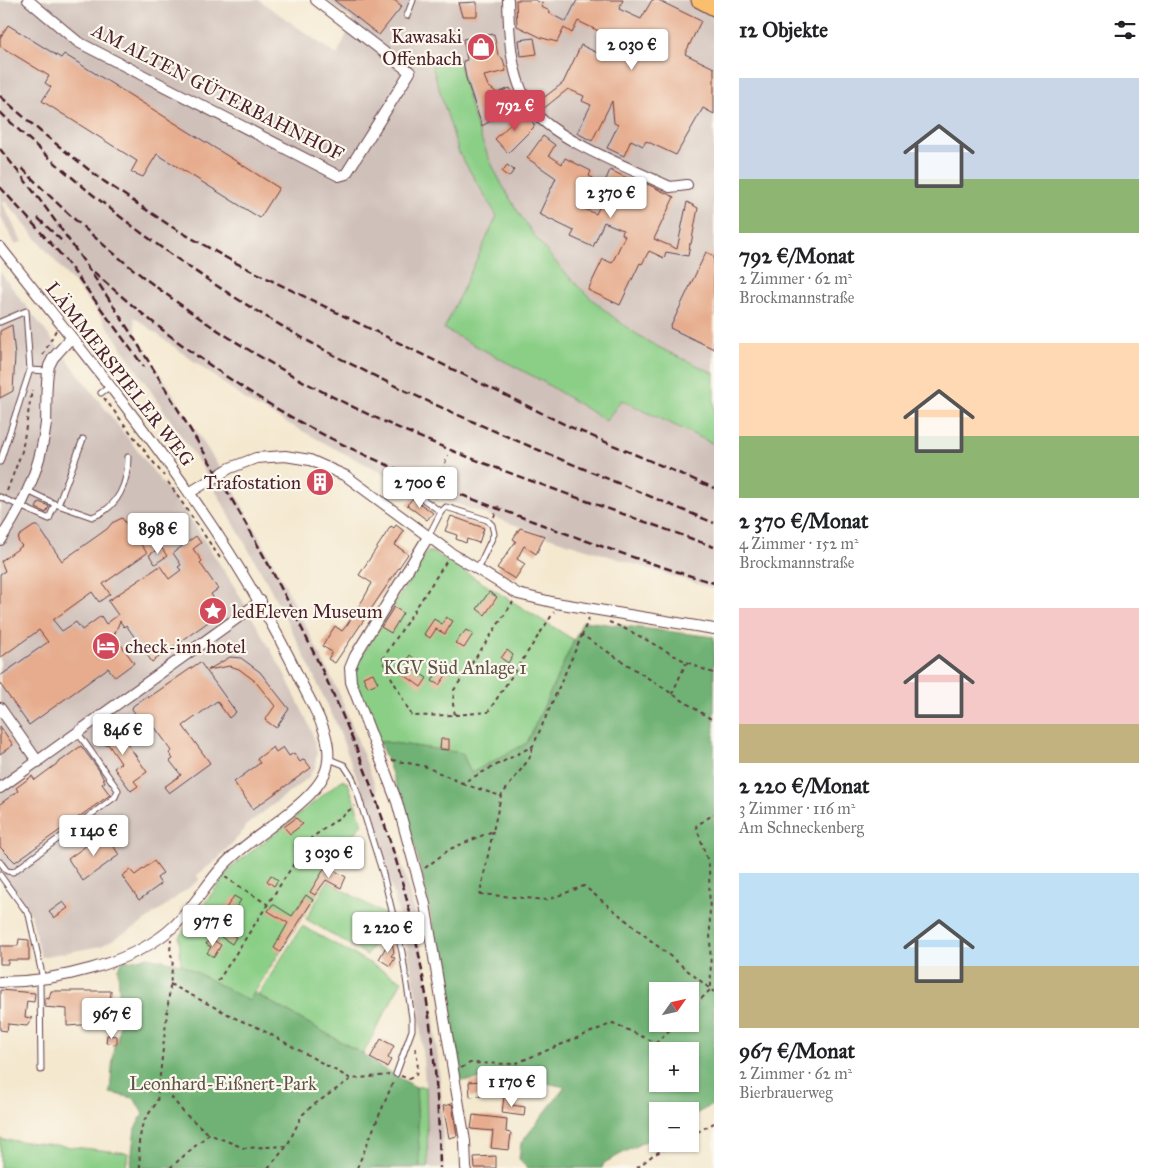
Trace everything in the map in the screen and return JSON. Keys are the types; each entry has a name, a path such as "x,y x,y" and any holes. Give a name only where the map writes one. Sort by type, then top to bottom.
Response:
{"main road":[{"path":"699,0 714,8"}],"street":[{"name":"AM ALTEN GÜTERBAHNHOF","path":"28,0 78,42 339,176 346,174 410,72 316,0"},
{"path":"508,0 512,51 518,80 525,97 538,116 570,139 670,187 687,185"},
{"name":"LÄMMERSPIELER WEG","path":"0,247 189,493 222,472 242,463 272,456 300,458 320,464 346,476 451,553 518,594 555,606 714,629"},
{"path":"0,540 28,491 44,436 48,371 53,358 71,338"},
{"path":"0,982 42,979 121,957 147,945 172,927 217,873 243,846 310,793 323,778 328,756 320,721 261,601 189,493"},
{"path":"428,537 351,664 351,682 397,802 417,874 432,942 452,1073 465,1141 466,1168"},
{"path":"0,788 261,601"},
{"path":"0,708 38,762"}],"lane":[{"path":"407,16 413,0"},
{"path":"0,322 26,311 30,370 0,462"},
{"path":"30,370 48,371"},
{"path":"102,396 109,387"},
{"path":"2,496 20,507 49,519 83,439"},
{"path":"28,491 57,504 92,516 98,514 115,500 125,487 128,457"},
{"path":"420,497 441,512"},
{"path":"428,537 441,512 450,507 490,523 494,534 477,570"},
{"path":"0,862 7,871 12,872 115,797 118,790 78,733"},
{"path":"328,756 340,762 349,771 361,801 383,874 402,952 412,1018 412,1030 396,1074"},
{"path":"0,875 29,915 42,979 41,1070"}],"path":[{"path":"52,340 57,329"},
{"path":"2,496 22,451 33,382"},
{"path":"102,396 166,478 222,561"},
{"path":"432,505 437,491 435,490 438,481 436,480 440,477 448,454"},
{"path":"440,477 449,482 453,471"},
{"path":"452,476 458,478"},
{"path":"490,523 500,503"},
{"path":"451,553 382,662 412,716 488,712 555,606"},
{"path":"455,715 453,704 454,690 518,594"},
{"path":"580,616 589,618 529,759 501,796 480,894 547,900 584,886 714,992"},
{"path":"608,622 629,630 686,663 714,673"},
{"path":"582,635 714,721"},
{"path":"672,694 686,663"},
{"path":"462,783 533,746"},
{"path":"380,758 424,766 462,783 501,796"},
{"path":"218,981 310,839 361,801"},
{"path":"699,1001 711,989 709,865 696,826 714,814"},
{"path":"417,874 450,849 493,831"},
{"path":"217,873 267,904"},
{"path":"140,1168 139,1142 143,1122 156,1106 160,1083 170,984 172,927"},
{"path":"170,984 238,1020 257,1027 351,1080"},
{"path":"452,1073 470,1063 514,1064 613,1023 656,1043 668,1032"},
{"path":"268,1168 287,1146 302,1115 351,1080 396,1074 409,1079 416,1075 418,1063 412,1030"},
{"path":"357,1168 396,1074"},
{"path":"160,1083 184,1113 208,1134 244,1148 287,1146"},
{"path":"699,1131 714,1123"},
{"path":"170,1168 208,1134"},
{"path":"636,1168 658,1152"}],"shaded area":[{"path":"0,0 259,0 337,55 353,20 327,0 714,0 714,589 545,536 414,488 347,455 250,403 134,317 136,335 236,494 282,579 340,695 395,839 412,901 432,1003 441,1090 444,1168 428,1168 425,1084 419,1009 405,937 384,860 363,794 336,723 268,584 202,467 97,311 5,201 2,202 22,242 15,244 0,215"},
{"path":"0,272 193,523 234,586 284,673 310,727 317,751 315,767 308,778 244,827 245,829 218,859 197,875 199,880 141,924 101,946 41,957 31,914 0,870"}],"green space":[{"path":"457,54 473,115 489,159 510,198 542,246 581,289 625,326 649,342 714,373 714,444 621,400 606,421 542,381 444,329 497,216 459,153 432,66"},
{"name":"KGV Süd Anlage 1","path":"427,552 433,552 574,640 527,743 471,773 462,753 379,741 356,680 355,670 358,662"},
{"path":"583,621 714,637 714,1104 699,1112 699,1102 649,1102 649,1139 604,1163 602,1168 528,1168 519,1159 521,1143 565,1087 514,1076 460,1081 438,952 420,866 395,782 379,741 462,753 471,773 527,743"},
{"path":"342,780 348,783 362,823 249,1001 181,964 179,937 232,867"},
{"path":"328,881 389,917 367,955 306,919"},
{"path":"302,926 402,981 363,1054 258,995"},
{"name":"Leonhard-Eißnert-Park","path":"148,957 181,964 249,1001 254,993 363,1054 380,1067 416,1087 420,1168 130,1168 135,1128 143,1114 134,1098 110,1093 114,1044 117,1044 120,1018 118,968 122,962"},
{"path":"416,1087 426,1087 428,1168 420,1168"},
{"path":"0,1139 128,1153 126,1168 0,1168"}],"building":[{"path":"334,0 394,0 402,6 379,35"},
{"path":"516,0 535,0 543,4 541,7 550,11 549,13 566,22 577,0 623,0 619,9 641,19 652,0 658,0 701,21 685,54 714,68 714,114 703,108 676,155 646,141 643,146 631,140 624,156 607,148 618,125 614,123 612,101 592,141 577,133 591,105 582,101 584,96 568,89 543,109 538,102 563,83 581,45 604,56 613,38 578,21 572,33 564,28 557,42 542,38 517,26"},
{"path":"477,2 477,16 462,16 458,3"},
{"path":"8,25 61,58 64,54 279,188 260,218 157,154 143,177 131,172 137,161 42,101 51,87 45,83 49,76 0,46 0,38"},
{"path":"494,34 498,55 503,59 506,71 484,76 488,86 497,93 510,88 516,102 496,110 499,116 482,126 466,78 463,61 467,60 463,39"},
{"path":"534,38 537,54 521,56 519,40"},
{"path":"523,112 534,124 534,127 508,153 495,139"},
{"path":"543,136 555,145 549,155 562,164 565,158 591,171 589,176 593,178 580,207 596,214 609,187 604,184 610,170 644,186 645,183 674,197 654,239 677,249 687,202 698,208 688,256 666,252 664,258 649,251 642,264 640,263 620,305 588,290 603,259 612,263 625,236 622,234 623,230 604,222 593,247 571,237 574,231 539,214 556,178 527,158"},
{"path":"507,165 514,170 509,177 502,172"},
{"path":"706,252 714,256 714,349 670,328"},
{"path":"12,325 15,356 13,391 0,398 0,331"},
{"path":"413,498 433,513 427,520 407,505"},
{"path":"39,502 49,506 46,513 36,508"},
{"path":"451,516 484,528 479,543 467,539 466,543 456,539 457,535 445,531"},
{"path":"122,518 147,553 103,584 110,594 99,602 92,592 53,620 62,631 76,622 82,630 101,616 106,624 118,615 108,601 160,566 169,579 181,570 178,567 181,565 173,553 196,536 201,543 193,549 218,589 211,594 214,599 211,620 152,662 126,625 124,627 120,621 109,647 121,645 134,663 115,677 108,668 29,725 0,684 0,676 48,642 39,630 0,658 0,574 5,571 1,561 22,546 18,541 19,536 34,526 38,526 62,561 107,529 112,523"},
{"path":"396,525 404,531 395,545 408,554 335,663 328,659 332,652 322,646 335,626 342,631 364,598 372,583 359,575 391,526 394,528"},
{"path":"520,528 545,536 536,554 524,546 517,559 525,564 515,579 497,568 516,541 513,539"},
{"path":"161,547 167,556 155,564 149,555"},
{"path":"489,592 497,597 485,615 477,609"},
{"path":"394,607 403,613 391,633 381,627"},
{"path":"446,617 453,621 445,634 436,629 430,638 424,634 434,619 442,624"},
{"path":"466,630 473,634 464,648 455,643"},
{"path":"507,650 513,655 508,663 501,658"},
{"path":"410,655 416,660 411,668 427,678 421,687 399,671"},
{"path":"230,657 241,658 260,672 289,709 276,728 265,720 275,706 255,681 239,669 230,666 208,670"},
{"path":"443,661 452,667 439,685 432,681"},
{"path":"200,662 236,712 229,718 217,701 183,726 210,763 169,793 164,787 181,775 170,761 173,759 169,753 172,751 149,719 143,723 141,722 132,709 133,706 147,696 148,698"},
{"path":"373,673 378,683 368,687 363,677"},
{"path":"113,723 147,772 134,781 138,786 131,791 114,768 121,763 108,744 105,745 97,734"},
{"path":"0,726 13,745 0,754"},
{"path":"441,739 449,739 449,750 440,749"},
{"path":"81,746 99,770 105,782 102,784 110,795 15,862 0,847 0,804 18,791 16,788 32,776 35,780"},
{"path":"273,747 276,752 283,747 289,756 294,753 300,762 304,759 311,768 253,809 234,782 260,763 257,759"},
{"path":"296,818 303,824 290,834 284,827"},
{"path":"105,832 119,855 83,881 68,859"},
{"path":"154,861 163,873 157,878 161,884 139,900 122,876 130,870 135,875"},
{"path":"326,866 346,877 341,888 326,880 315,895 310,892"},
{"path":"271,875 278,880 274,886 267,881"},
{"path":"306,895 313,900 280,952 274,948 288,923 268,911 273,904 292,916"},
{"path":"234,896 241,900 226,922 220,917"},
{"path":"63,902 68,908 54,918 49,912"},
{"path":"226,931 236,937 232,944 221,937"},
{"path":"210,938 221,945 214,957 207,953 211,947 206,944"},
{"path":"391,938 394,952 391,956 395,958 390,966 379,959"},
{"path":"19,939 29,940 29,960 8,960 8,964 0,964 0,946 18,946"},
{"path":"0,990 35,993 34,1002 27,1001 25,1017 32,1018 27,1026 8,1024 7,1031 0,1030"},
{"path":"51,991 111,991 109,1023 67,1026 67,1009 45,1007 45,998 49,999"},
{"path":"107,1035 117,1036 117,1044 106,1043"},
{"path":"381,1039 394,1046 388,1058 391,1060 387,1067 370,1058"},
{"path":"480,1081 481,1096 470,1097 469,1082"},
{"path":"504,1096 512,1097 511,1105 525,1107 524,1116 502,1113"},
{"path":"452,1104 457,1136 449,1138 443,1106"},
{"path":"473,1115 507,1119 506,1132 511,1133 509,1150 491,1148 493,1131 471,1129"},
{"path":"496,1156 496,1168 475,1168 474,1157"}],"railway":[{"path":"0,96 41,132 102,180 172,227 232,261 568,426 714,488"},
{"path":"0,112 39,149 122,218 209,280 300,336 347,362 437,406 714,523"},
{"path":"0,149 49,213 96,280 212,466 271,569 298,621 348,728 389,838 401,878 420,960 432,1043 439,1126 440,1168"},
{"path":"22,168 94,237 132,268 212,327 297,378 386,422 478,461 714,547"},
{"path":"0,187 63,257 144,367"},
{"path":"38,218 64,243"},
{"path":"94,272 149,319 207,363 268,403 332,439 381,462 458,493 624,554 714,583"}],"place":[{"name":"Kawasaki Offenbach","path":"481,47"},
{"name":"Trafostation","path":"320,482"},
{"name":"ledEleven Museum","path":"213,611"},
{"name":"check-inn hotel","path":"106,646"}]}
